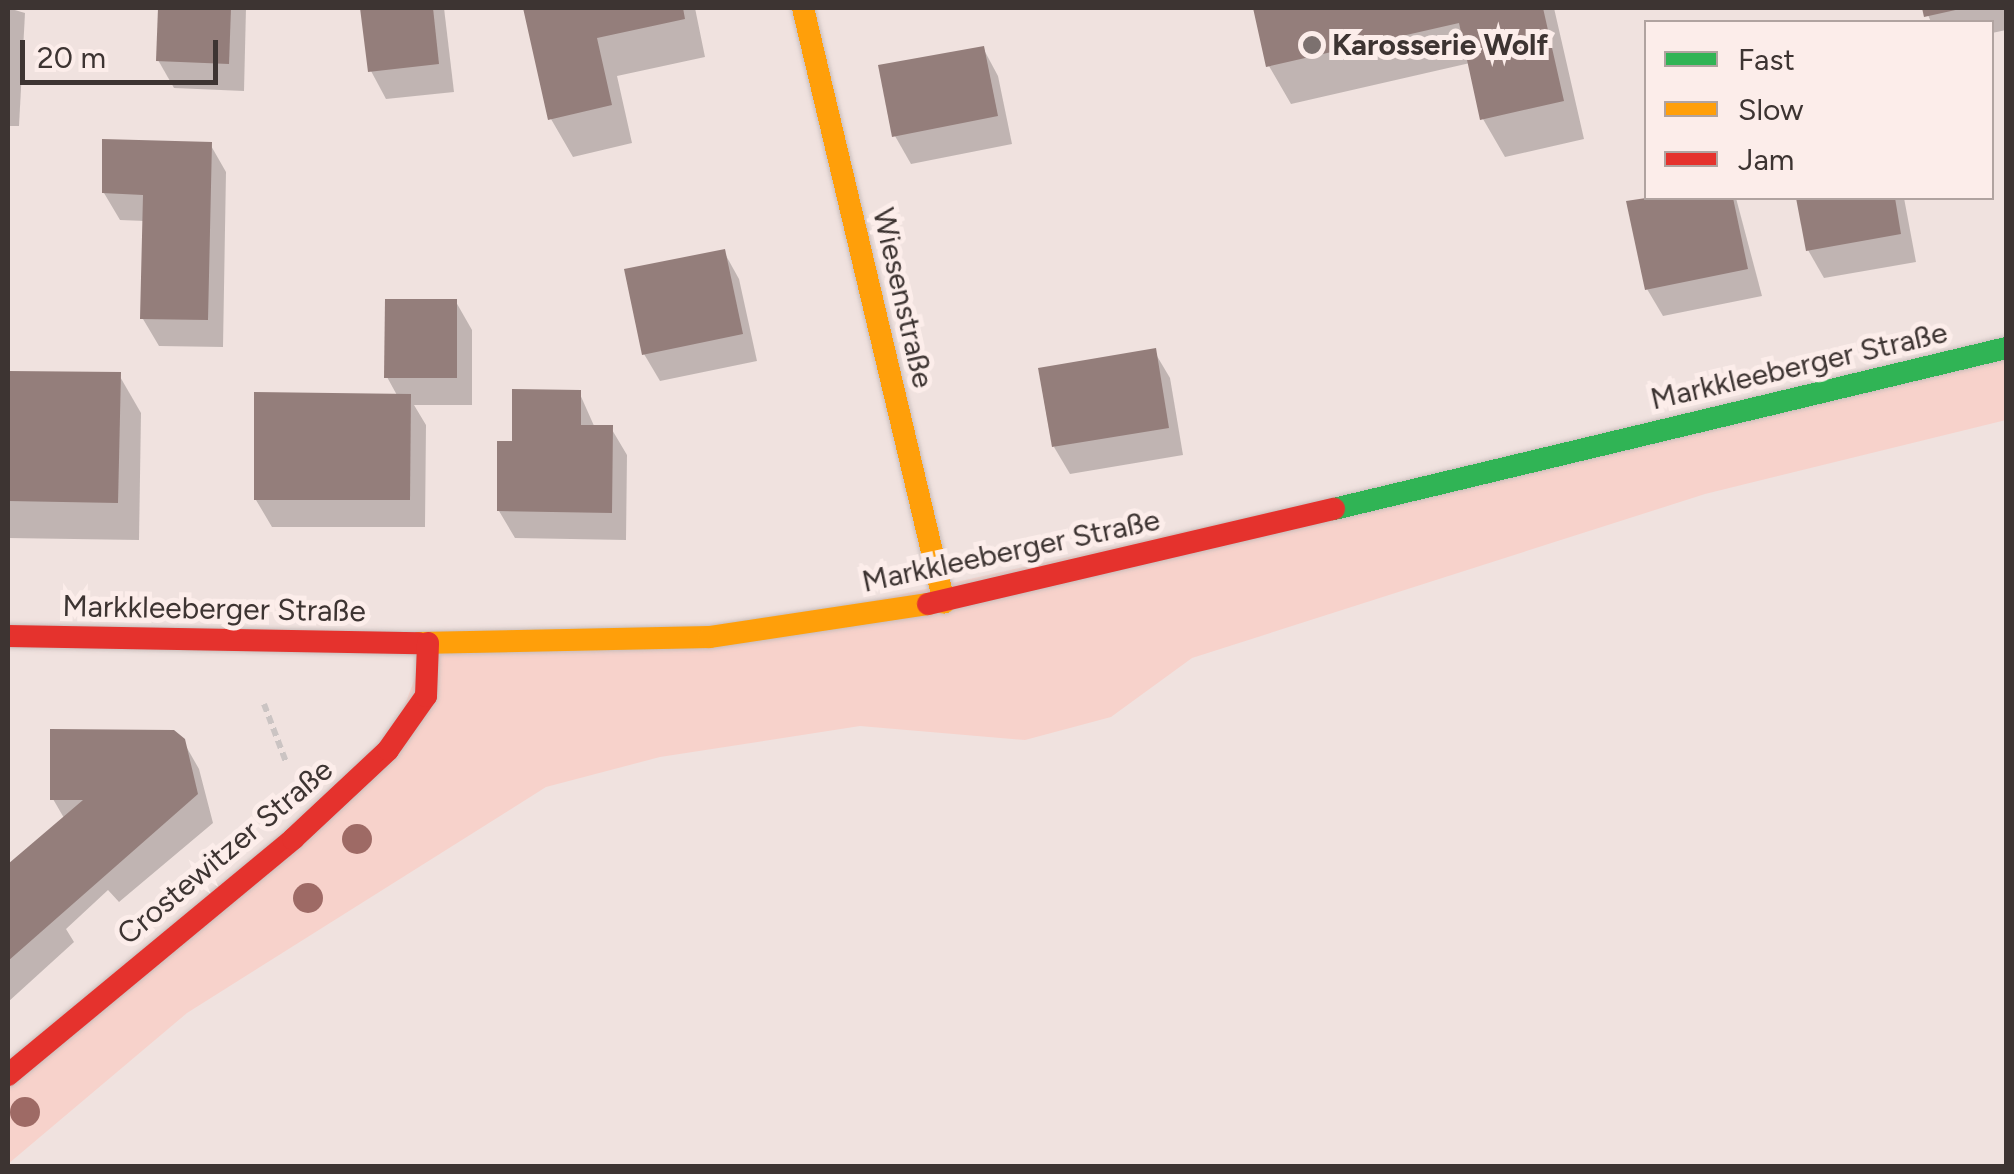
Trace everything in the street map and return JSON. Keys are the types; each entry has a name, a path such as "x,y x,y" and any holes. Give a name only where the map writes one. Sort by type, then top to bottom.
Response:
{"main road":[{"name":"Wiesenstraße","path":"804,8 944,602"},
{"name":"Markkleeberger Straße","path":"8,636 428,643 710,637 944,602 2006,348"},
{"name":"Crostewitzer Straße","path":"8,1075 309,824 388,750 426,696 428,643"}],"path":[{"path":"262,698 309,824"}],"shaded area":[{"path":"2006,348 2006,420 1705,494 1192,658 1111,717 1025,740 860,726 660,757 546,787 187,1013 8,1164 8,1075 388,750 428,643 710,637"}],"building":[{"path":"158,8 231,8 229,64 156,61"},
{"path":"360,8 433,8 439,64 368,72"},
{"path":"523,8 683,8 685,19 597,38 612,105 548,120"},
{"name":"Karosserie Wolf","path":"1253,8 1543,8 1564,101 1480,120 1459,23 1266,67"},
{"path":"1922,8 1960,8 1960,9 1924,17"},
{"path":"984,46 998,116 892,137 878,65"},
{"path":"102,139 212,142 208,320 140,319 143,195 102,193"},
{"path":"1733,200 1748,269 1645,290 1626,201"},
{"path":"1796,200 1895,200 1901,234 1806,251"},
{"path":"725,249 743,334 642,355 624,269"},
{"path":"385,299 457,299 457,378 384,378"},
{"path":"1156,348 1169,428 1052,447 1038,368"},
{"path":"8,371 121,372 118,503 8,501"},
{"path":"512,389 581,390 581,425 613,425 612,513 497,511 497,441 512,441"},
{"path":"254,392 411,394 410,500 254,500"},
{"path":"50,729 174,730 185,739 198,794 8,961 8,864 83,800 50,800"}],"traffic: fast":[{"path":"1334,509 2006,348"}],"traffic: slow":[{"path":"803,8 944,602"},
{"path":"419,643 710,637 928,604"}],"traffic: jam":[{"path":"928,604 1334,509"},
{"path":"8,636 419,643"},
{"path":"8,1075 293,839 388,750 426,696 428,643"}],"place":[{"name":"Karosserie Wolf","path":"1312,45"}]}
